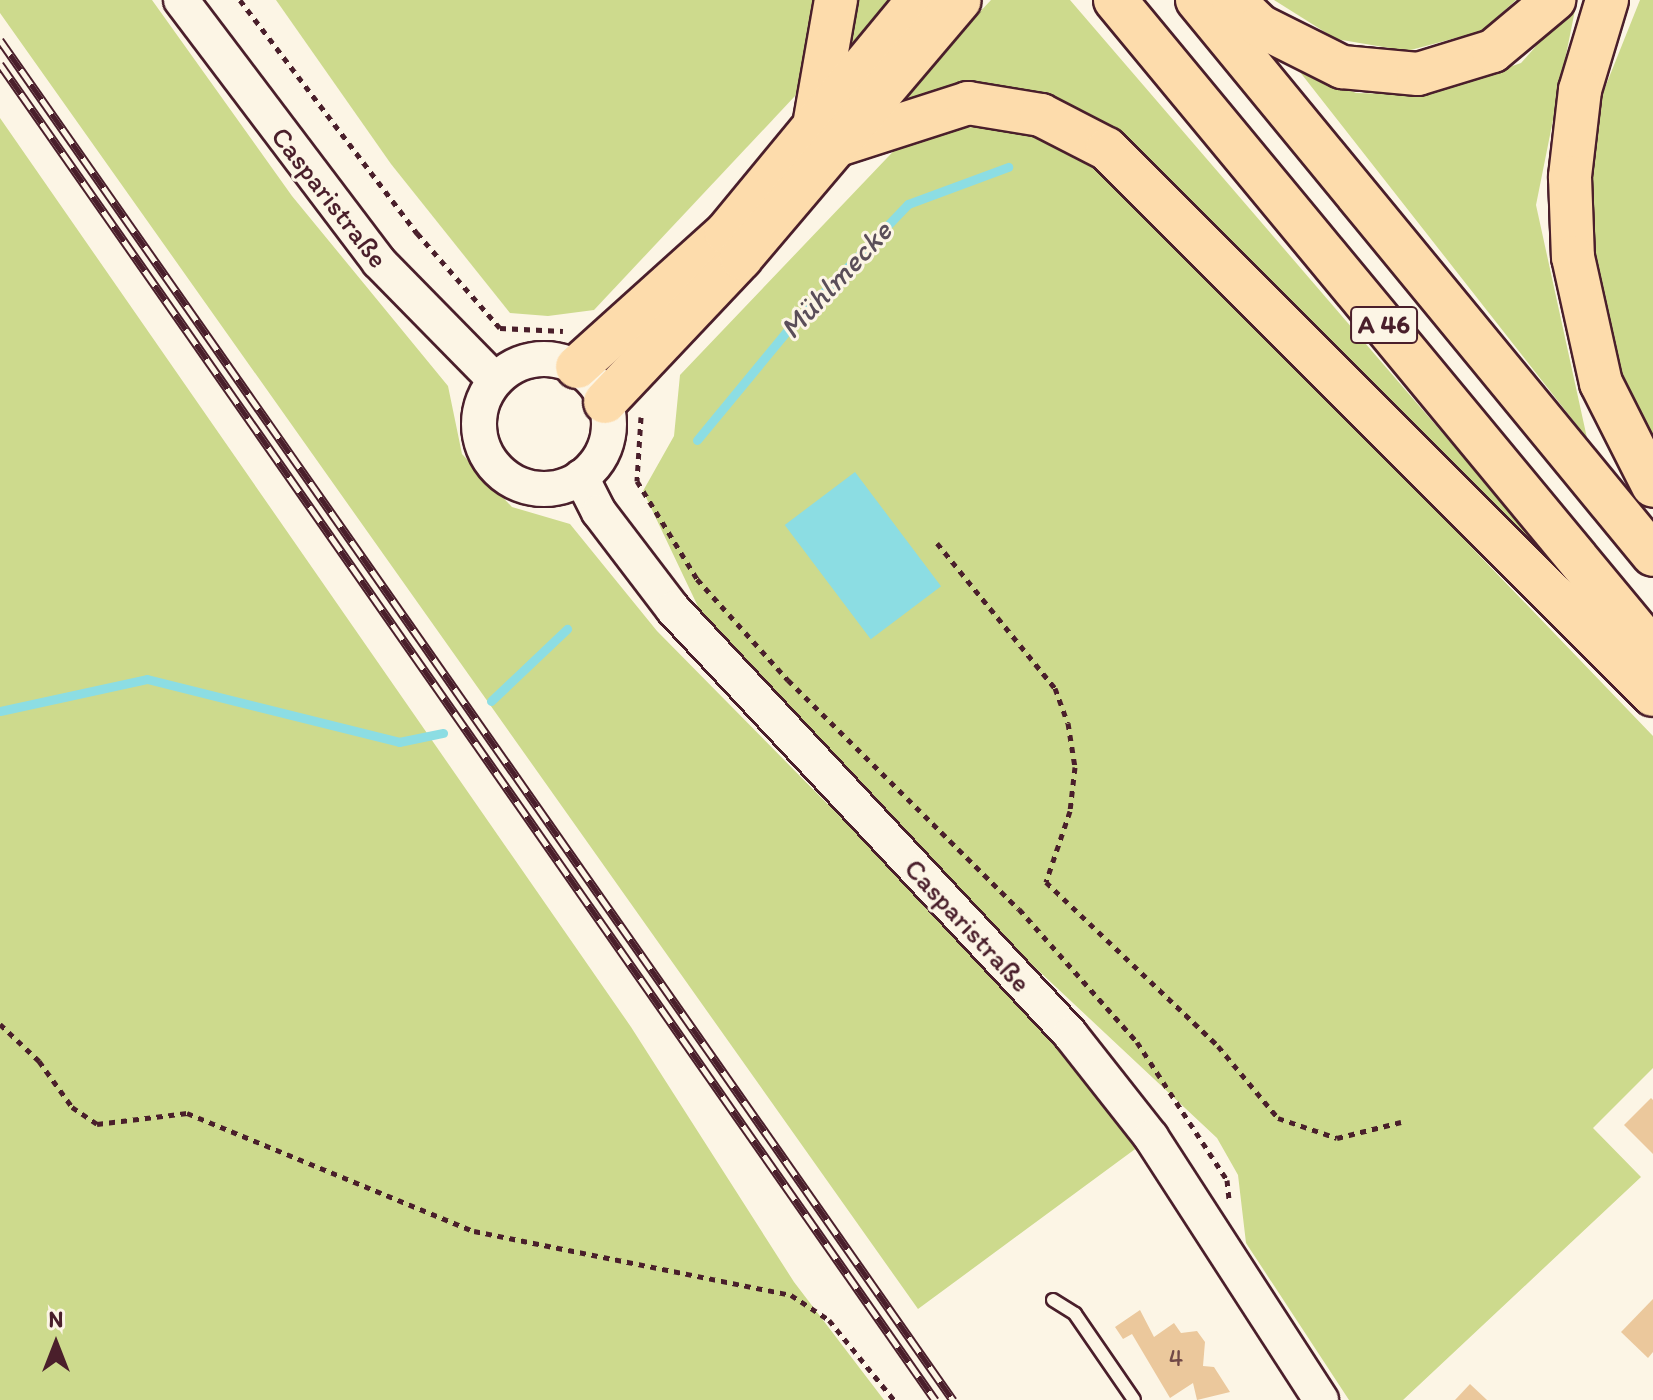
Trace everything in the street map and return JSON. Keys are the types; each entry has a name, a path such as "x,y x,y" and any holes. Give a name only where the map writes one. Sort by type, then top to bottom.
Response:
{"highway":[{"path":"825,137 836,0"},
{"path":"825,137 918,0"},
{"path":"605,402 629,351 825,137 960,0"},
{"name":"A 46","path":"1115,0 1653,650"},
{"name":"A 46","path":"1197,0 1653,555"},
{"path":"1233,0 1260,26 1342,67 1418,74 1493,51 1554,0"},
{"path":"1607,0 1580,90 1570,177 1573,257 1597,371 1653,486"},
{"path":"825,137 968,103 1041,115 1107,149 1653,695"},
{"path":"577,367 629,351"}],"main road":[{"name":"Casparistraße","path":"181,0 379,262 495,380"},
{"path":"536,359 577,367 605,402 605,443 598,463 581,477 534,488 488,460 479,434 495,380 536,359"},
{"name":"Casparistraße","path":"581,477 599,512 673,609 1070,1034 1151,1137 1321,1400"}],"lane":[{"path":"1053,1300 1075,1314 1134,1400"}],"path":[{"path":"240,0 417,233 500,328 572,332 605,324 629,351 651,379 636,444 637,481 697,579 788,680 1019,909 1137,1042 1227,1180 1230,1208"},
{"path":"937,543 1055,688 1068,723 1075,767 1070,811 1046,882 1218,1046 1278,1118 1337,1138 1401,1122"},
{"path":"0,1024 39,1061 72,1107 97,1124 187,1113 474,1231 791,1295 829,1320 894,1400"}],"green space":[{"path":"0,0 152,0 292,196 448,386 462,454 512,507 570,524 657,631 1067,1047 1142,1144 918,1309 0,13"},
{"path":"276,0 821,0 822,35 795,96 594,310 548,316 510,313 391,164"},
{"path":"853,0 889,0 849,49"},
{"path":"991,0 1070,0 1599,615 1065,110 888,110"},
{"path":"1274,0 1516,0 1482,31 1407,51 1336,39"},
{"path":"1577,0 1536,205 1587,438 1296,67 1356,93 1428,95 1521,63"},
{"path":"1640,0 1653,0 1653,437 1613,363 1583,221 1600,100"},
{"path":"0,118 631,1027 794,1282 884,1400 0,1400"},
{"path":"993,124 1064,144 1153,216 1653,736 1653,1068 1593,1128 1641,1177 1403,1400 1349,1400 1246,1243 1238,1175 1217,1138 978,914 702,615 643,491 674,436 680,375 907,137"}],"water":[{"path":"855,472 941,586 871,639 785,525"}],"building":[{"path":"1651,1098 1653,1100 1653,1154 1624,1125"},
{"path":"1653,1299 1653,1352 1648,1358 1621,1332"},
{"path":"1140,1310 1154,1337 1174,1323 1181,1333 1197,1331 1205,1342 1203,1366 1214,1367 1230,1392 1197,1400 1193,1383 1170,1398 1132,1334 1123,1339 1115,1327"},
{"path":"1470,1384 1487,1400 1455,1400"}],"waterway":[{"name":"Mühlmecke","path":"697,440 790,327 908,204 1008,167"},
{"name":"Mühlmecke","path":"491,701 567,629"},
{"path":"0,711 147,679 399,742 443,733"}],"railway":[{"path":"0,40 953,1400"},
{"path":"0,64 935,1400"}]}
